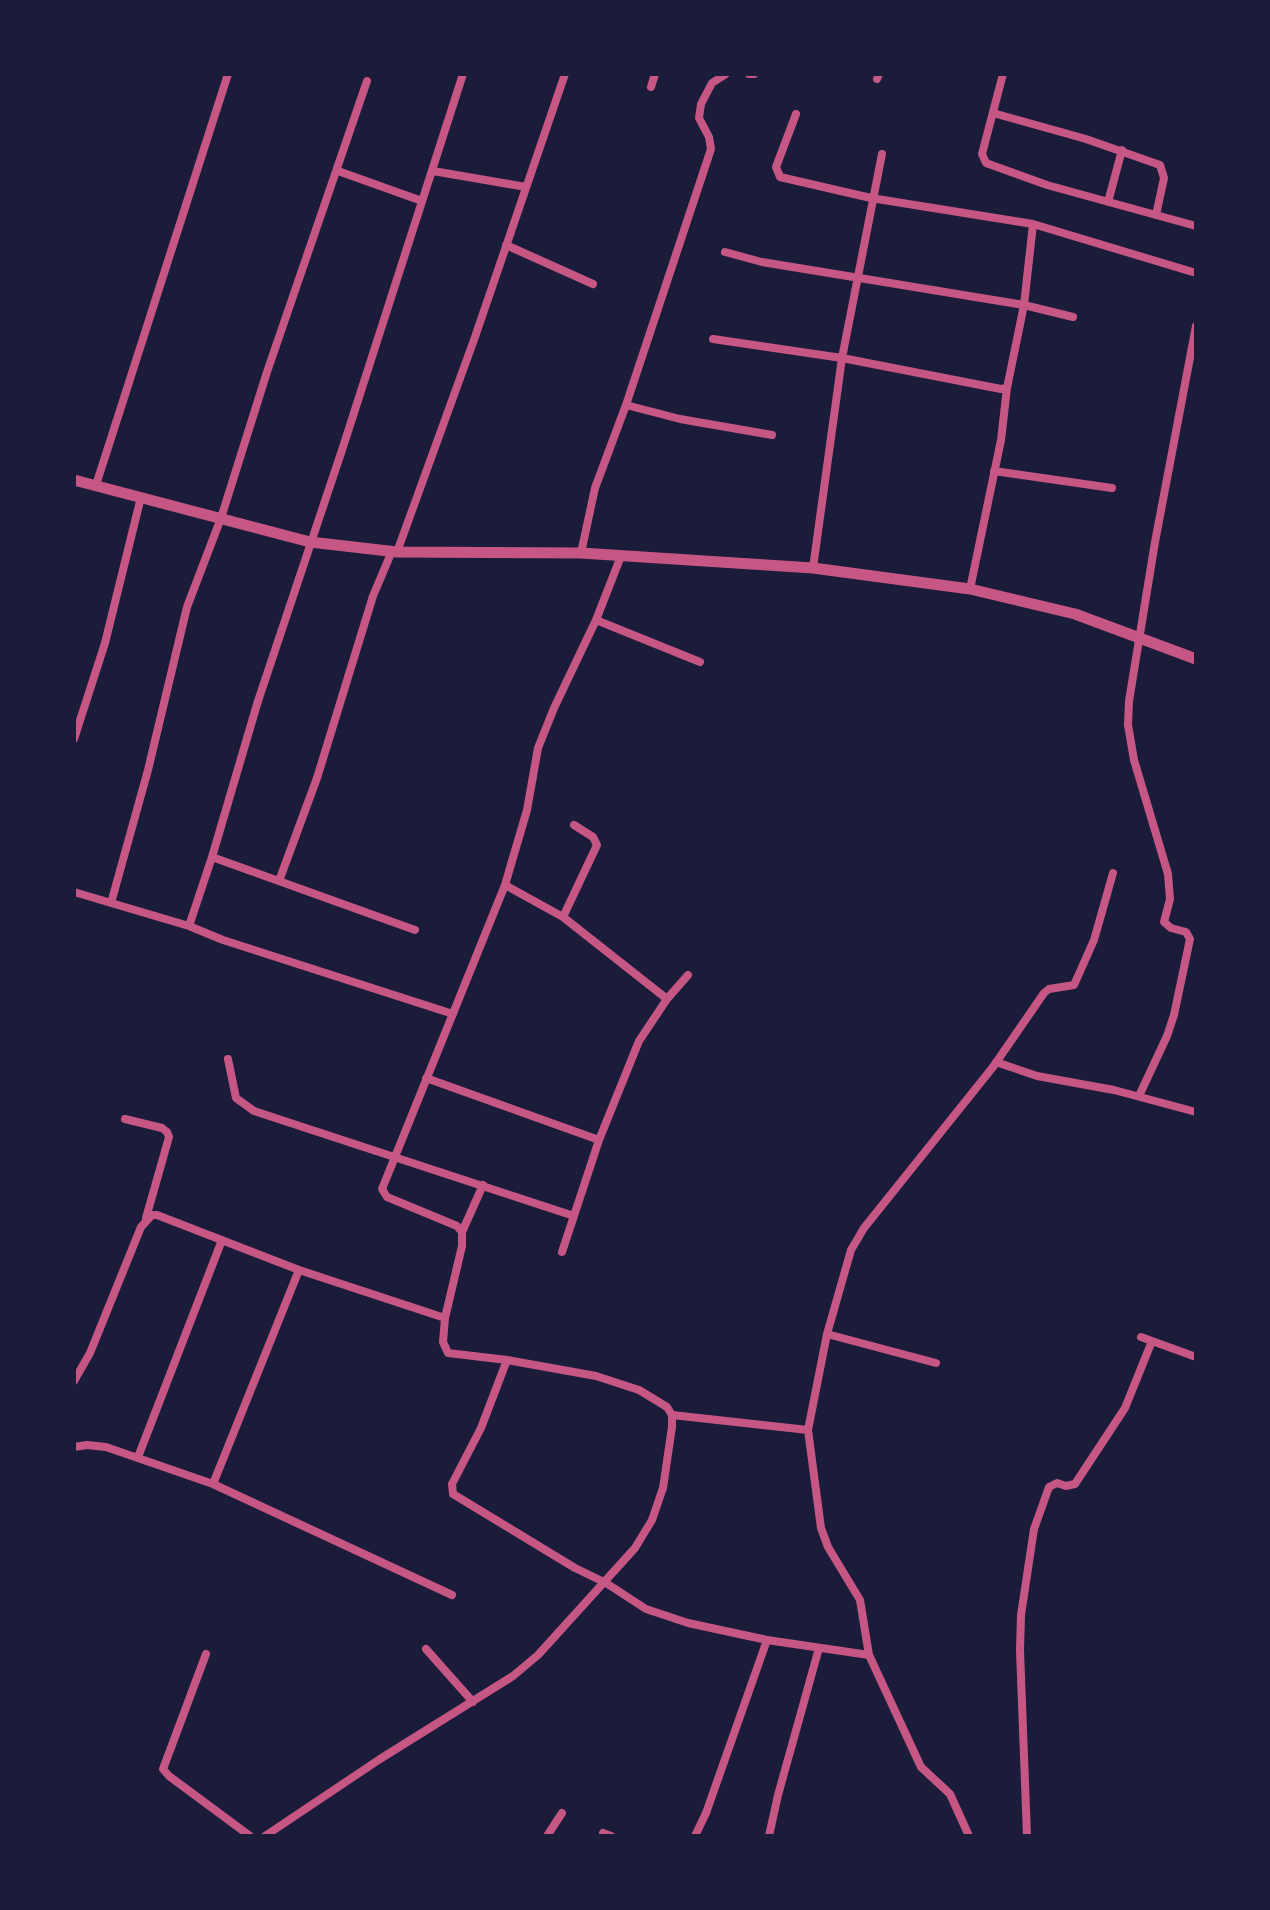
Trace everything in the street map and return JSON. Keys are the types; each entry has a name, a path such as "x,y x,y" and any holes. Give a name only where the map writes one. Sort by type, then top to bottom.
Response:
{"street":[{"path":"96,485 228,74"},
{"path":"189,926 258,701 463,74"},
{"path":"279,881 317,778 373,596 394,552 475,337 565,74"},
{"path":"651,87 655,74"},
{"path":"581,553 595,488 626,405 711,149 709,137 699,118 701,104 712,83 726,74"},
{"path":"1003,74 982,154 986,163 1047,185 1196,226"},
{"path":"111,903 148,770 187,607 221,518 267,372 367,81"},
{"path":"993,113 1154,161 1163,170 1164,178 1156,215"},
{"path":"796,114 776,167 777,174 871,198 1033,224 1196,273"},
{"path":"1108,202 1122,150"},
{"path":"813,568 842,358 882,154"},
{"path":"338,171 422,201"},
{"path":"433,171 526,187"},
{"path":"970,589 1024,305 1033,224"},
{"path":"506,245 593,284"},
{"path":"725,252 857,279 1024,305 1073,317"},
{"path":"1139,1096 1174,1015 1190,939 1186,932 1171,928 1164,922 1170,899 1168,874 1134,760 1128,725 1139,639 1196,326"},
{"path":"713,339 842,358 1007,388"},
{"path":"626,405 680,419 772,435"},
{"path":"994,471 1112,488"},
{"path":"74,480 310,542 394,552 581,553 813,568 970,589 1075,614 1196,659"},
{"path":"74,739 105,643 141,497"},
{"path":"462,1232 457,1226 383,1193 384,1184 505,885 527,810 538,748 596,620 621,556"},
{"path":"596,620 700,662"},
{"path":"563,917 597,845 593,837 574,825"},
{"path":"212,857 415,930"},
{"path":"969,1836 950,1794 921,1767 869,1655 860,1600 828,1547 821,1528 808,1430 827,1334 857,1237 996,1062 1044,993 1049,989 1071,987 1079,979 1113,873"},
{"path":"505,885 563,917 667,999"},
{"path":"74,892 189,926 223,940 453,1014"},
{"path":"562,1252 599,1140 639,1041 667,999 688,975"},
{"path":"228,1059 231,1084 236,1098 243,1105 574,1216"},
{"path":"996,1062 1037,1076 1139,1096 1196,1112"},
{"path":"426,1078 599,1140"},
{"path":"74,1381 90,1353 146,1219 169,1137 162,1128 125,1119"},
{"path":"265,1836 513,1676 538,1655 635,1548 652,1520 663,1488 672,1415 667,1407 639,1390 596,1376 448,1353 443,1342 445,1318 462,1246 462,1232 483,1185"},
{"path":"146,1219 157,1215 299,1270 445,1318"},
{"path":"138,1457 222,1240"},
{"path":"213,1484 299,1270"},
{"path":"827,1334 936,1363"},
{"path":"1141,1337 1196,1357"},
{"path":"1027,1836 1020,1650 1021,1615 1031,1565 1034,1529 1049,1487 1057,1483 1066,1486 1075,1484 1125,1408 1152,1341"},
{"path":"507,1360 481,1428 452,1484 453,1494 575,1568 606,1583 646,1609 666,1617 767,1640 869,1655"},
{"path":"672,1415 808,1430"},
{"path":"74,1447 96,1445 213,1484 452,1595"},
{"path":"695,1836 767,1640"},
{"path":"769,1836 819,1648"},
{"path":"426,1649 473,1702"},
{"path":"206,1654 163,1769 250,1836"},
{"path":"547,1836 562,1813"}]}
